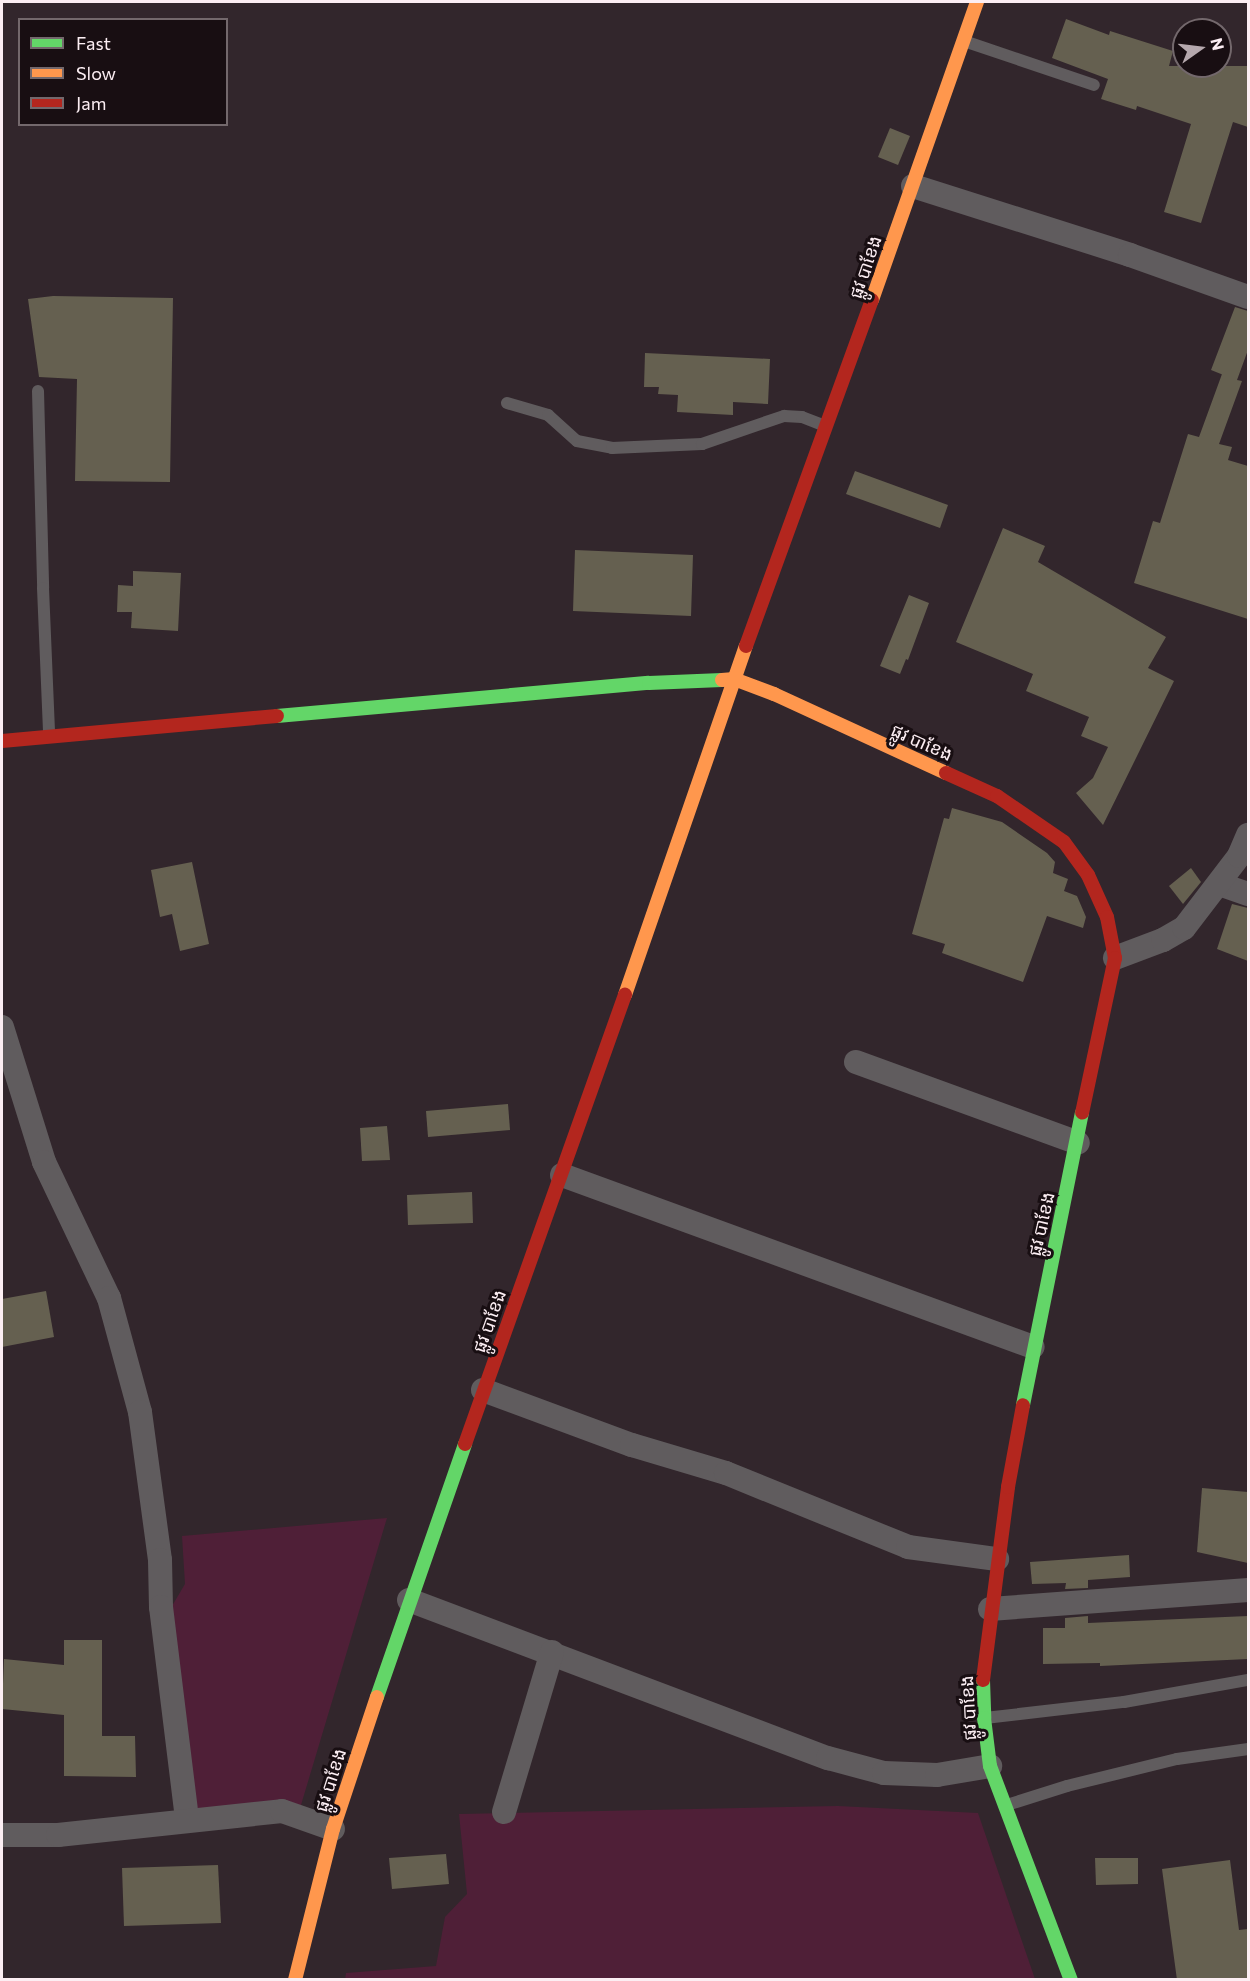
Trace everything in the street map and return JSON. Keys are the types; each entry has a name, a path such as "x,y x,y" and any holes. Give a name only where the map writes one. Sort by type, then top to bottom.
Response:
{"street":[{"name":"ផ្លូវ បាខែង","path":"295,1980 333,1829 409,1600 562,1175 734,679 828,426 977,2"},
{"path":"913,186 1130,255 1248,297"},
{"name":"ផ្លូវ បាខែង","path":"734,679 774,694 998,796 1064,842 1088,875 1107,917 1115,958 1078,1143 1033,1347 997,1559 983,1666 984,1718 990,1766 1003,1806 1071,1980"},
{"path":"2,741 649,683 734,679"},
{"path":"1115,958 1162,940 1185,928 1239,856 1248,835"},
{"path":"1219,884 1248,894"},
{"path":"2,1027 44,1162 109,1298 140,1412 160,1560 161,1606 187,1820"},
{"path":"856,1062 1078,1143"},
{"path":"562,1175 1033,1347"},
{"path":"483,1390 632,1445 726,1473 908,1547 997,1559"},
{"path":"990,1609 1248,1590"},
{"path":"409,1600 828,1758 884,1773 938,1775 990,1766"},
{"path":"504,1812 552,1652"},
{"path":"2,1835 58,1835 282,1811 333,1829"}],"lane":[{"path":"963,41 1094,85"},
{"path":"38,391 43,588 50,735"},
{"path":"507,403 548,416 577,441 612,448 702,444 784,416 802,417 828,426"},
{"path":"984,1718 1124,1702 1248,1680"},
{"path":"1003,1806 1067,1786 1177,1759 1248,1749"}],"shaded area":[{"path":"387,1518 301,1805 195,1811 172,1606 185,1584 182,1536"},
{"path":"838,1806 978,1813 1035,1979 345,1980 346,1973 436,1966 445,1917 467,1894 459,1814"}],"building":[{"path":"1066,19 1109,35 1110,31 1172,51 1169,66 1172,66 1172,78 1232,78 1232,66 1248,66 1248,127 1233,122 1201,223 1164,212 1191,124 1137,106 1136,110 1101,99 1108,79 1052,58"},
{"path":"890,128 910,136 898,165 878,157"},
{"path":"53,296 173,298 170,482 75,481 77,379 39,377 28,299"},
{"path":"1235,307 1248,311 1248,350 1237,380 1242,381 1219,444 1232,447 1228,460 1248,466 1248,619 1134,583 1153,521 1160,523 1188,434 1199,437 1222,374 1211,370"},
{"path":"645,353 770,359 768,404 733,402 733,415 677,412 678,395 658,394 659,387 644,387"},
{"path":"855,471 948,505 940,528 846,494"},
{"path":"1003,528 1045,546 1038,562 1166,637 1148,668 1174,681 1103,825 1076,793 1093,778 1108,747 1081,736 1089,717 1026,691 1033,674 956,642"},
{"path":"575,550 693,555 691,616 573,611"},
{"path":"133,571 181,573 178,631 131,628 132,612 117,612 118,585 133,586"},
{"path":"909,595 929,603 908,660 906,659 900,674 880,666"},
{"path":"952,808 1002,822 1047,853 1055,862 1053,873 1068,879 1064,891 1077,896 1086,917 1083,928 1047,916 1023,982 942,953 945,944 912,934 944,818 949,819"},
{"path":"192,862 209,944 180,951 172,914 160,917 151,870"},
{"path":"1191,868 1201,882 1183,904 1169,886"},
{"path":"1232,904 1248,908 1248,961 1217,949"},
{"path":"508,1104 510,1130 428,1137 426,1111"},
{"path":"387,1126 390,1160 362,1161 360,1128"},
{"path":"472,1192 473,1223 408,1225 407,1195"},
{"path":"46,1291 54,1337 2,1347 2,1299"},
{"path":"1202,1488 1248,1492 1248,1563 1197,1552"},
{"path":"1129,1555 1130,1577 1088,1580 1088,1588 1065,1589 1066,1583 1032,1584 1030,1562"},
{"path":"1088,1616 1088,1623 1248,1616 1248,1659 1100,1666 1100,1663 1043,1664 1043,1628 1065,1628 1065,1618"},
{"path":"64,1640 102,1640 102,1736 135,1736 136,1777 64,1776 64,1715 2,1709 4,1659 64,1665"},
{"path":"446,1854 449,1884 392,1889 389,1858"},
{"path":"1095,1858 1138,1858 1138,1884 1096,1885"},
{"path":"1230,1860 1239,1930 1248,1929 1248,1980 1177,1980 1162,1869"},
{"path":"218,1865 221,1923 124,1926 122,1868"}],"traffic: fast":[{"path":"277,716 649,683 722,680"},
{"path":"1023,1405 1082,1113"},
{"path":"377,1697 465,1444"},
{"path":"983,1680 984,1718 990,1766 1071,1980"}],"traffic: slow":[{"path":"872,300 977,2"},
{"path":"625,995 746,646"},
{"path":"722,680 734,679 774,694 946,773"},
{"path":"295,1980 333,1829 377,1697"}],"traffic: jam":[{"path":"746,646 872,300"},
{"path":"2,741 277,716"},
{"path":"946,773 997,796 1064,842 1088,875 1107,917 1115,958 1082,1113"},
{"path":"465,1444 625,995"},
{"path":"983,1680 1008,1487 1023,1405"}]}
